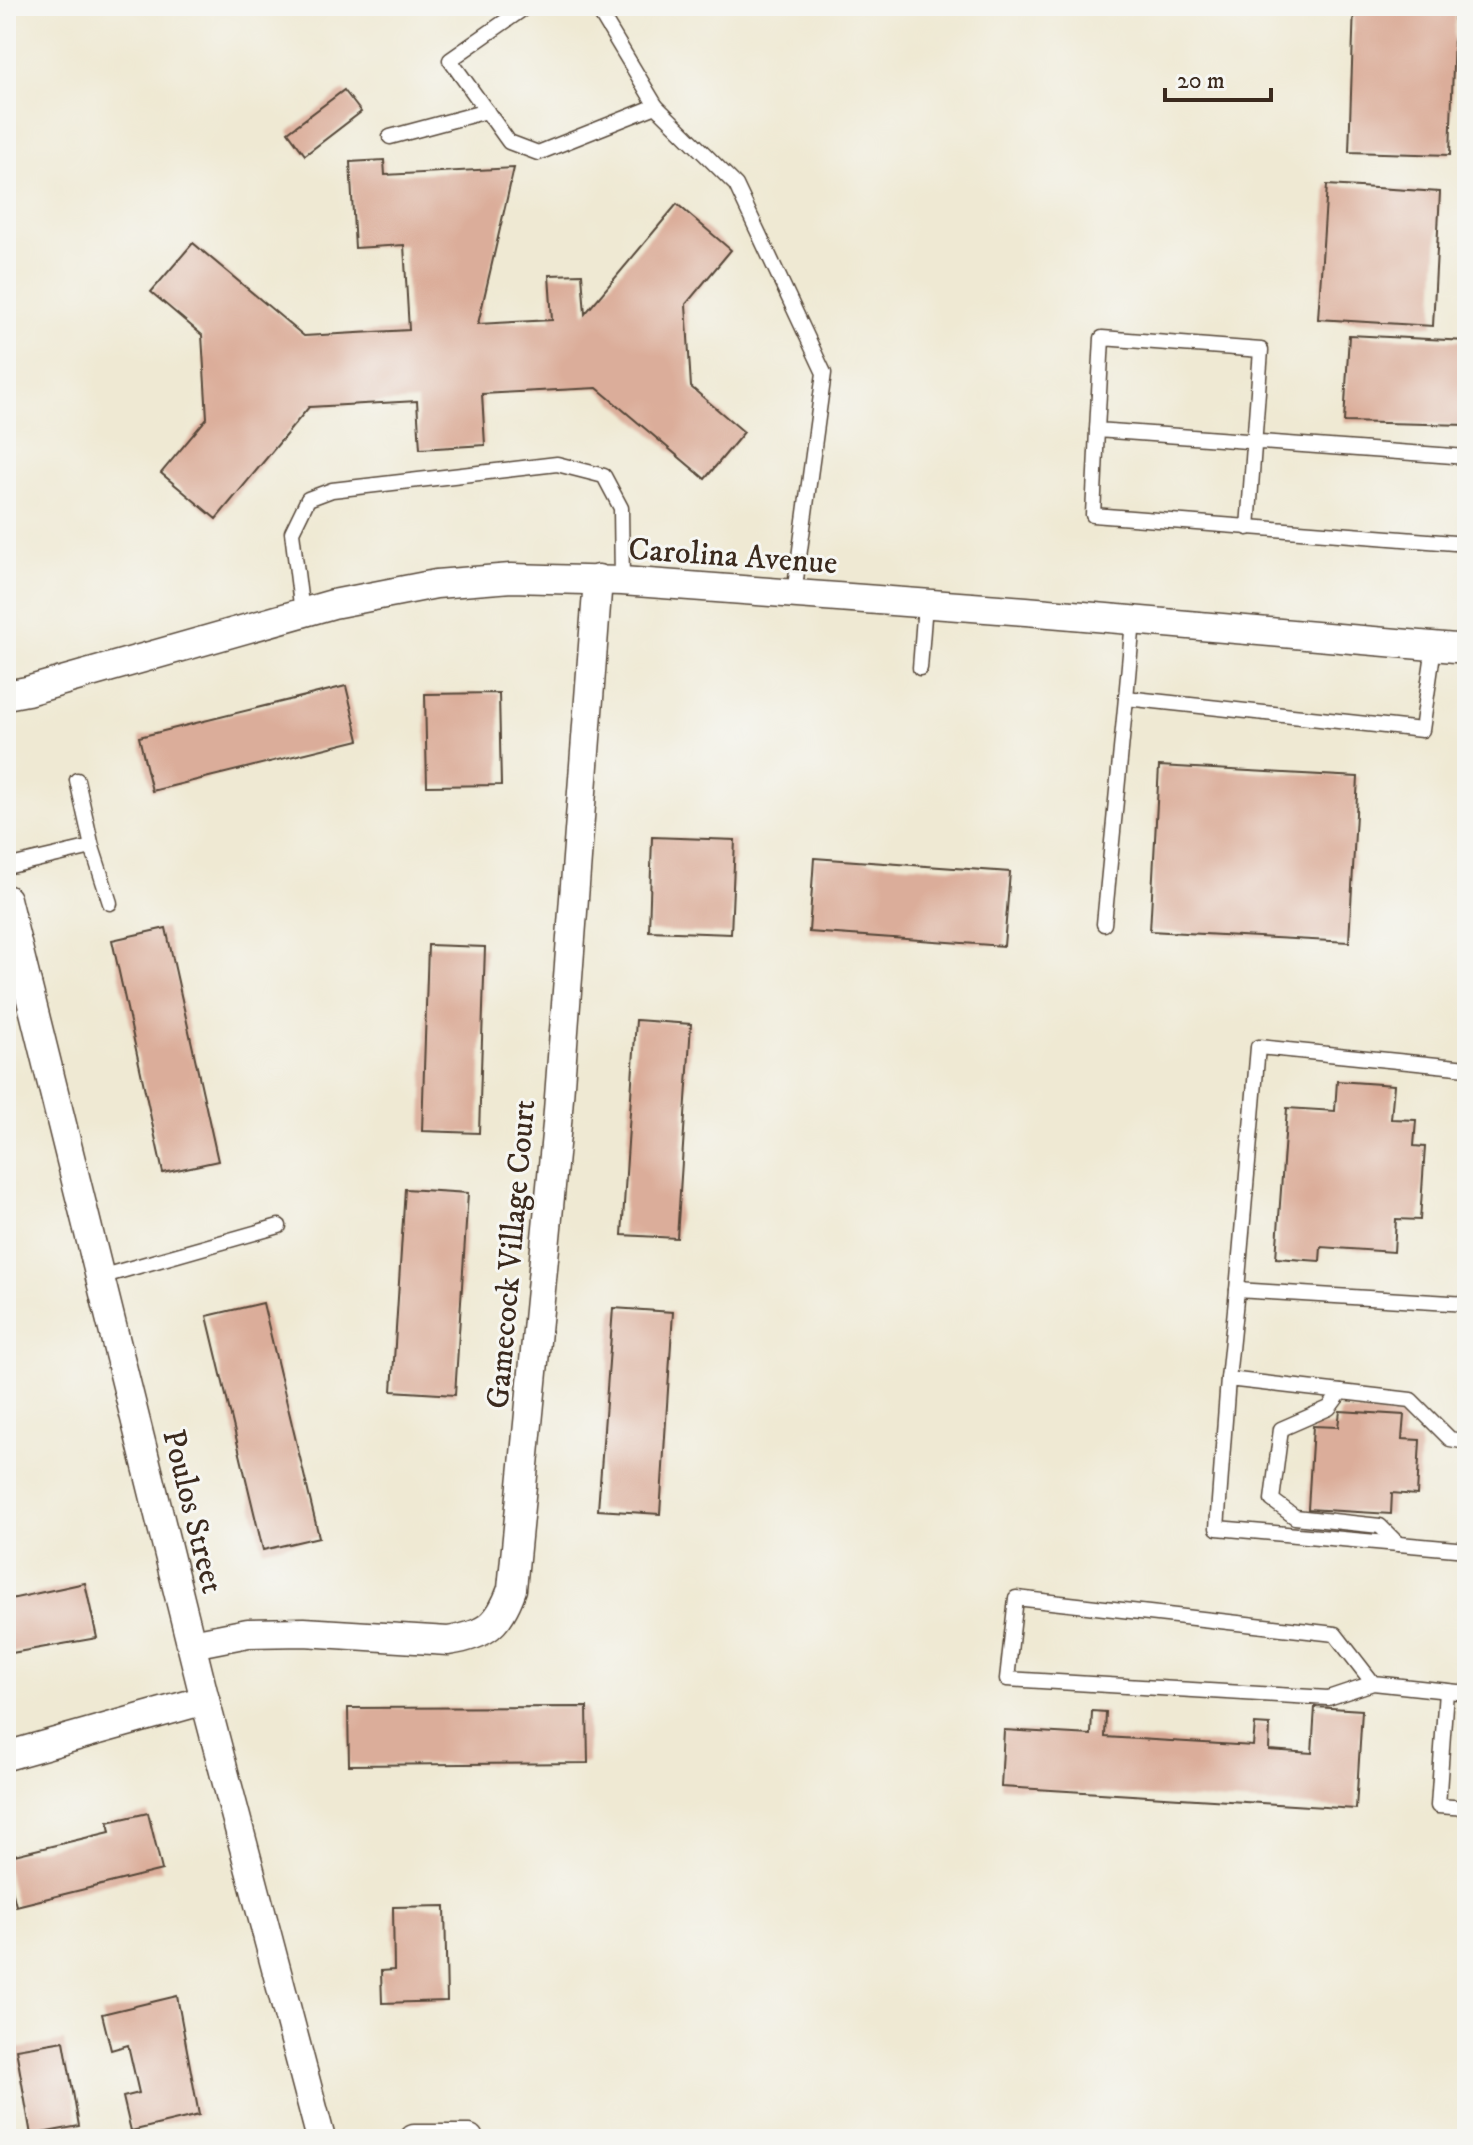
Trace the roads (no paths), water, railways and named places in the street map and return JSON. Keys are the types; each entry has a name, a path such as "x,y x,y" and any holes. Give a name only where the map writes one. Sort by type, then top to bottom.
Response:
{"street":[{"name":"Carolina Avenue","path":"6,695 333,604 436,584 511,578 610,580 1467,649"},
{"name":"Gamecock Village Court","path":"192,1644 248,1633 290,1632 448,1641 480,1633 496,1621 505,1609 512,1589 610,580"},
{"name":"Poulos Street","path":"6,899 205,1700 321,2139"},
{"path":"6,1756 205,1700"},
{"path":"414,2139 469,2139"}],"lane":[{"path":"527,6 450,60 509,142 538,153 656,106"},
{"path":"596,6 656,106 736,185 824,373 794,594"},
{"path":"390,137 487,111"},
{"path":"1248,528 1261,350 1102,338 1093,515 1248,528 1467,544"},
{"path":"1097,430 1467,457"},
{"path":"302,613 292,532 308,499 332,490 557,464 604,476 621,508 610,580"},
{"path":"920,668 925,604"},
{"path":"1104,924 1133,621"},
{"path":"1126,698 1422,730 1434,646"},
{"path":"77,780 92,847 110,903"},
{"path":"6,867 92,847"},
{"path":"1467,1068 1258,1047 1217,1528 1467,1550"},
{"path":"100,1277 279,1226"},
{"path":"1237,1290 1467,1304"},
{"path":"1228,1379 1411,1400 1450,1439 1467,1442"},
{"path":"1341,1392 1329,1408 1281,1429 1272,1500 1295,1517 1380,1526 1398,1544"},
{"path":"1373,1683 1335,1634 1016,1598 1007,1679 1328,1698 1373,1683 1467,1693"},
{"path":"1446,1691 1438,1806 1467,1808"}]}
